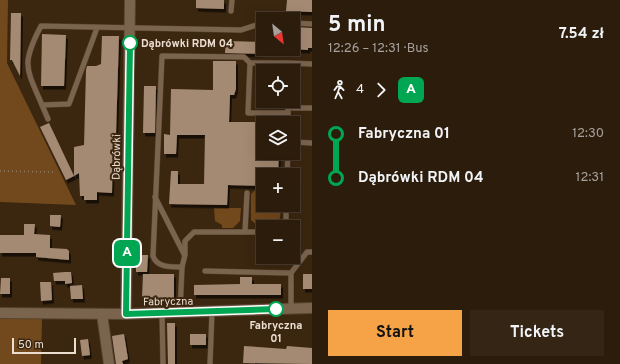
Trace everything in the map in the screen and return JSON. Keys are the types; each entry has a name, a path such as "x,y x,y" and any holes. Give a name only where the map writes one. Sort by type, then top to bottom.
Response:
{"street":[{"name":"Dąbrówki","path":"126,314 130,0"},
{"name":"Fabryczna","path":"0,313 126,314 312,308"},
{"path":"102,314 109,364"}],"lane":[{"path":"231,11 232,0"},
{"path":"300,23 312,24"},
{"path":"48,119 27,70 29,48 41,26 241,30 256,25"},
{"path":"42,105 69,104 97,28"},
{"path":"182,267 165,266 155,262 153,250 154,196 162,56 244,57 250,63 312,64"},
{"path":"250,63 248,112 312,108"},
{"path":"288,110 288,116"},
{"path":"300,142 312,143"},
{"path":"245,232 247,193"},
{"path":"154,196 185,255"},
{"path":"180,313 185,240 194,232 256,232"},
{"path":"291,309 291,273 307,252 312,252"},
{"path":"205,271 291,273"},
{"path":"210,364 212,312"},
{"path":"162,313 163,364"}],"path":[{"path":"0,171 53,172"}],"shaded area":[{"path":"0,0 8,0 7,63 76,205 0,202"},
{"path":"256,191 256,212 280,212 280,218 278,220 256,220 256,224 251,220 251,194"},
{"path":"214,208 241,208 240,221 233,228 222,228 222,225 215,221"},
{"path":"0,319 42,319 41,364 0,364"}],"building":[{"path":"196,0 224,0 224,9 196,8"},
{"path":"287,0 312,0 312,12 286,11"},
{"path":"11,13 21,13 20,76 12,60 10,60"},
{"path":"300,27 312,28 312,48 308,48 308,50 300,49"},
{"path":"42,34 66,35 64,86 41,86"},
{"path":"102,36 119,36 116,134 113,133 112,193 97,192 97,200 84,200 84,196 80,196 79,173 74,176 74,147 84,145 86,70 87,66 96,66 101,64"},
{"path":"226,41 256,42 256,54 225,53"},
{"path":"213,61 236,61 236,89 234,95 230,95 229,122 256,122 256,160 279,160 278,168 256,168 256,186 228,185 227,205 169,204 171,171 178,171 178,184 204,184 205,135 177,135 176,154 164,154 164,134 170,135 171,89 213,90"},
{"path":"144,86 156,86 155,133 143,133"},
{"path":"49,123 74,176 66,180 40,127"},
{"path":"50,215 61,215 60,227 50,226"},
{"path":"24,224 35,224 34,234 50,235 50,248 67,249 69,251 69,260 36,257 36,253 0,253 0,235 24,235"},
{"path":"136,255 148,255 147,272 136,272"},
{"path":"71,272 72,283 65,284 65,281 54,281 53,273"},
{"path":"143,274 174,274 174,298 142,297"},
{"path":"303,274 312,274 312,289 303,289"},
{"path":"240,277 252,277 252,284 281,284 281,295 194,295 194,285 240,284"},
{"path":"1,278 10,278 10,294 0,294"},
{"path":"40,282 51,282 52,300 41,301"},
{"path":"82,285 83,299 71,299 70,286"},
{"path":"167,323 175,323 175,364 168,364"},
{"path":"124,334 128,359 122,361 123,364 116,364 112,336"},
{"path":"190,334 206,334 206,345 190,345"},
{"path":"88,339 90,355 82,356 80,340"},
{"path":"244,346 286,349 287,346 312,348 312,364 243,363"}],"bus line":[{"name":"A","path":"130,43 126,314 276,309"}],"place":[{"name":"Dąbrówki RDM 04","path":"130,43"},
{"name":"Fabryczna 01","path":"276,309"}]}
